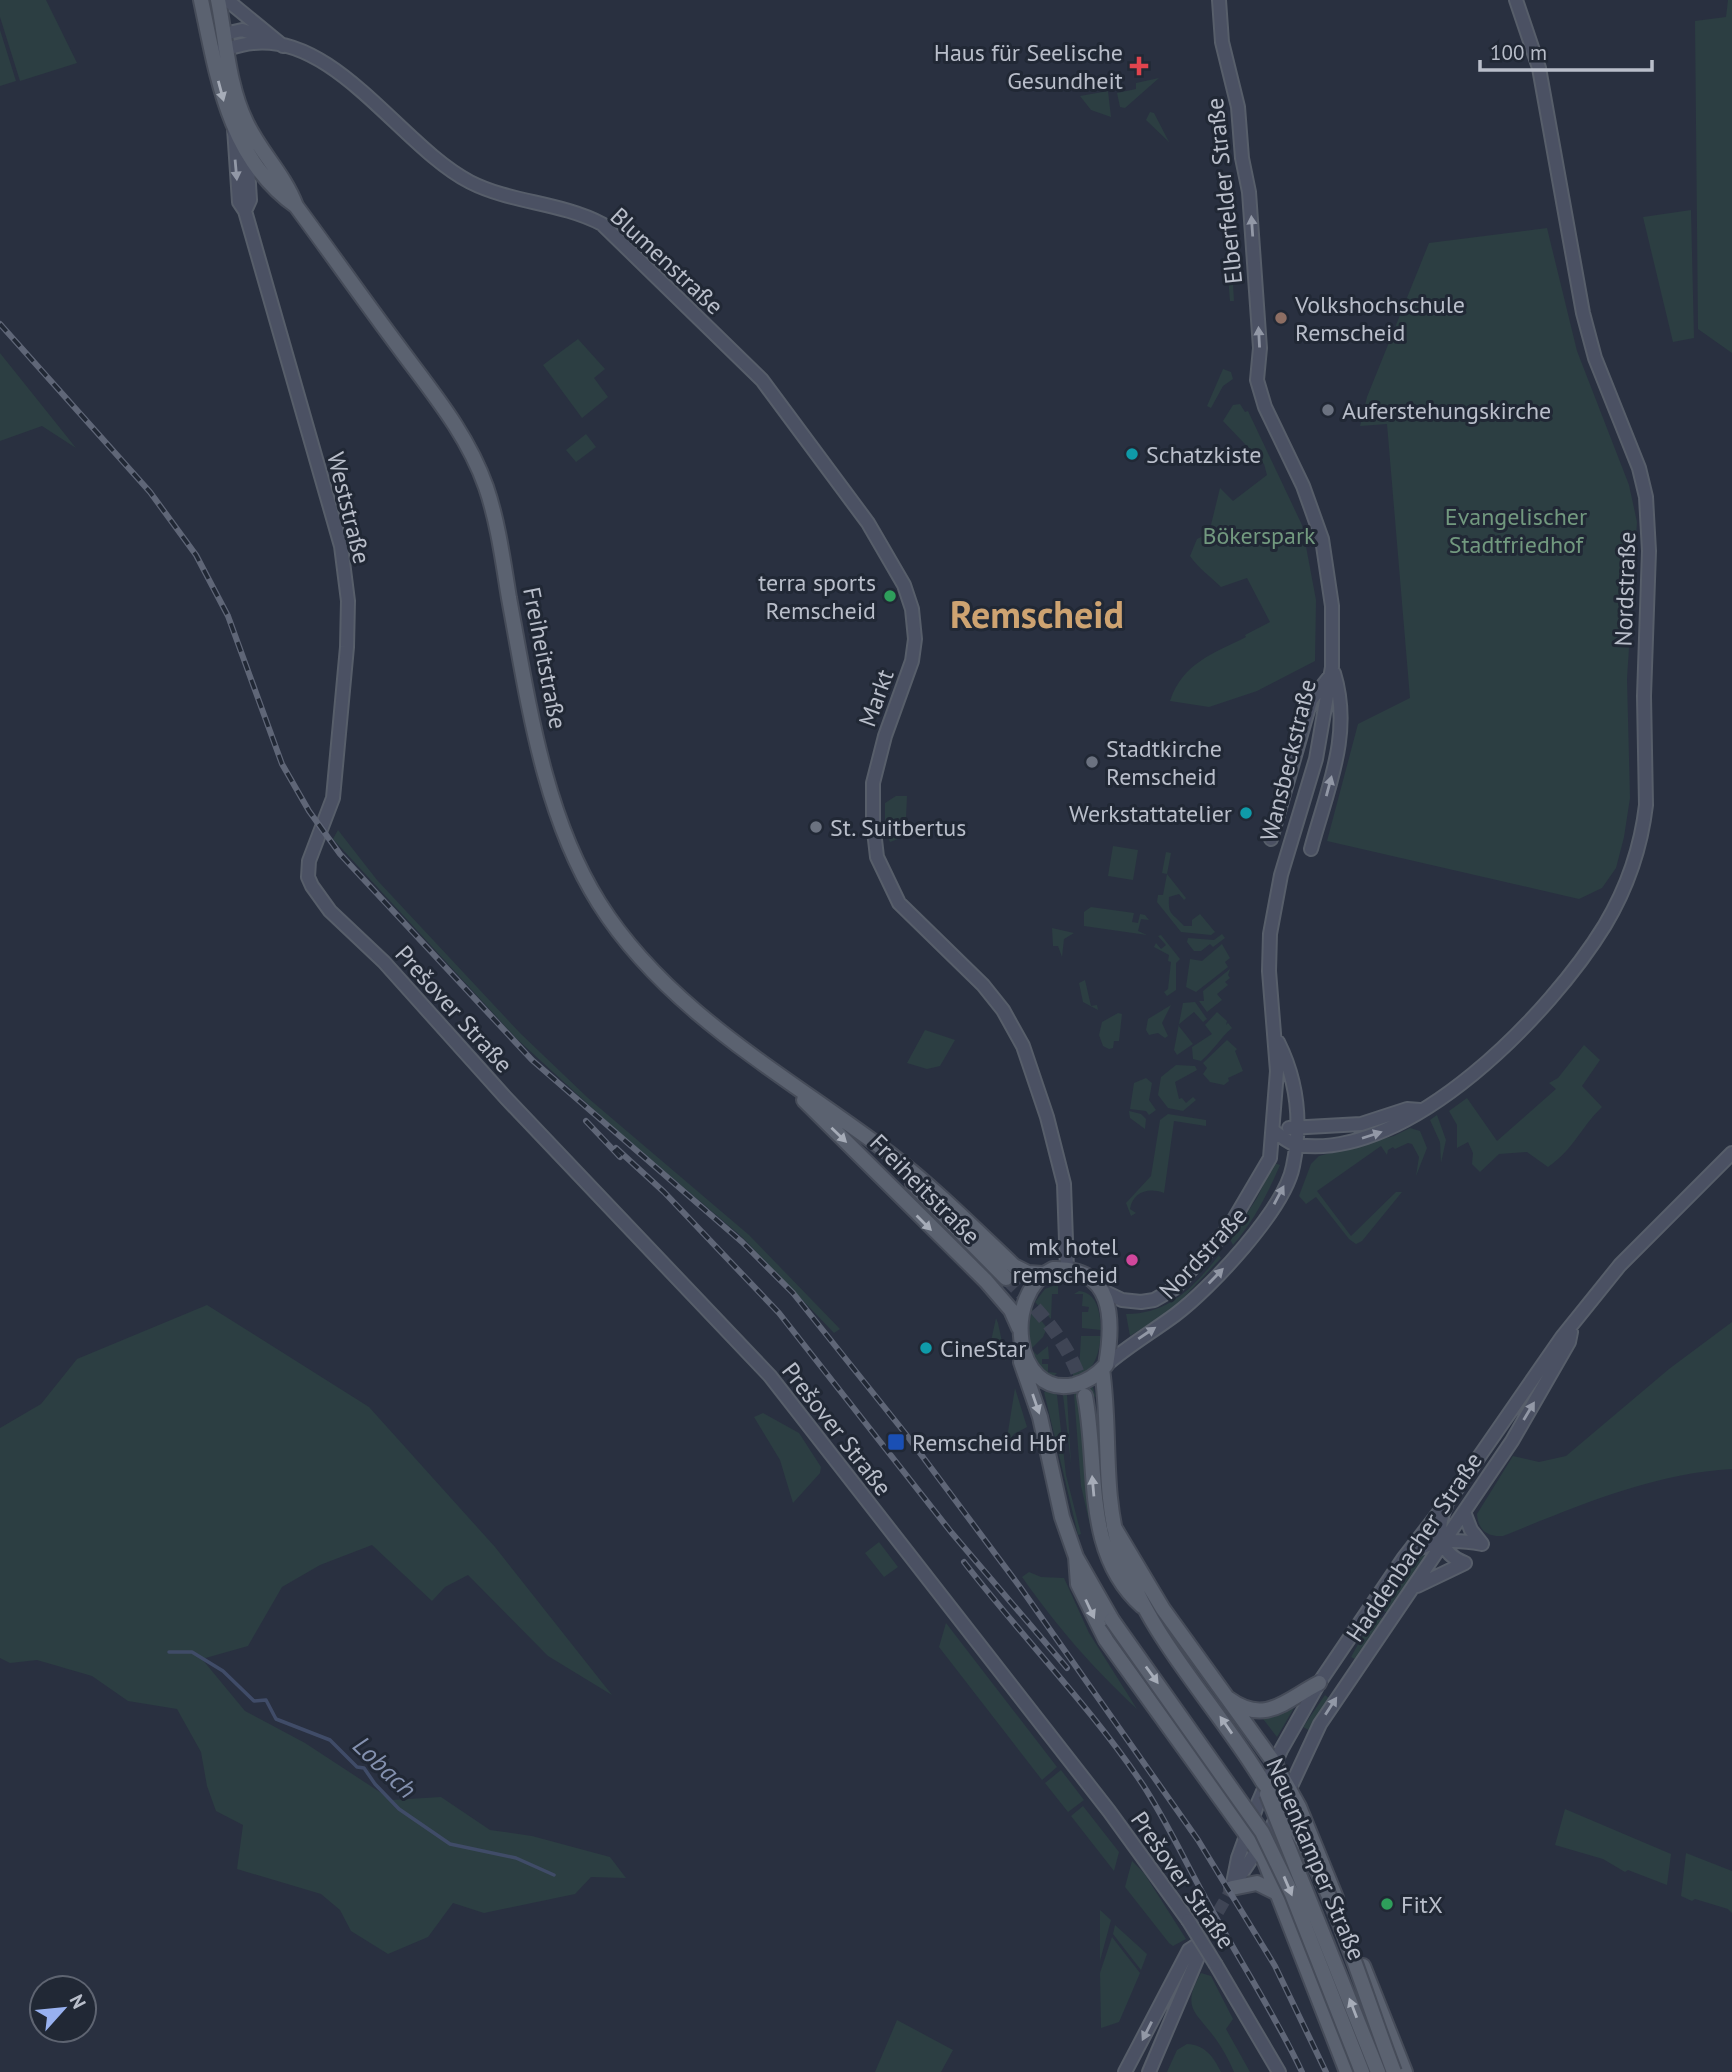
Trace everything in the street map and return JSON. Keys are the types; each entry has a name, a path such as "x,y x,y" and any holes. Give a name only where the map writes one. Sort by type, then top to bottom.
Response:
{"main road":[{"name":"Freiheitstraße","path":"201,0 220,91 239,124 288,185 296,206 447,412 477,465 498,534 529,701 550,786 572,850 590,888 624,939 690,1005 791,1086 849,1124 910,1171 1014,1266 1028,1273 1043,1274"},
{"name":"Freiheitstraße","path":"218,0 239,124 247,153 278,193 296,206"},
{"path":"209,37 224,33"},
{"name":"Freiheitstraße","path":"791,1086 906,1205 986,1281 1011,1310 1020,1333"},
{"path":"849,1124 1006,1278"},
{"path":"1347,2072 1259,1849 1106,1640 1078,1584 1076,1557 1062,1517 1043,1425 1021,1362 1020,1333 1030,1287 1043,1274 1067,1269 1090,1278 1103,1291 1110,1325 1104,1367 1109,1441 1109,1499 1114,1527 1163,1609 1275,1763 1290,1789 1324,1866 1405,2072"},
{"path":"1020,1333 1034,1371 1049,1383 1072,1385 1083,1382 1104,1367"},
{"path":"1085,1396 1093,1489 1100,1531 1119,1581 1126,1592 1143,1607"},
{"name":"Neuenkamper Straße","path":"1114,1527 1143,1607 1263,1782 1378,2072"},
{"name":"Neuenkamper Straße","path":"1076,1557 1112,1619 1262,1832 1289,1886 1362,2072"},
{"path":"1228,1699 1245,1707 1266,1710 1284,1706 1319,1683"},
{"path":"1263,1782 1288,1813 1310,1857 1394,2072"},
{"path":"1232,1888 1257,1883 1277,1893"}],"street":[{"name":"Blumenstraße","path":"227,0 283,46"},
{"name":"Elberfelder Straße","path":"1219,0 1222,42 1233,80 1242,158 1249,192 1260,348 1257,380"},
{"name":"Nordstraße","path":"1295,1145 1324,1145 1362,1138 1412,1119 1420,1110 1508,1044 1565,984 1617,903 1639,850 1646,805 1644,696 1649,551 1646,496 1639,468 1595,358 1583,313 1539,68 1516,0"},
{"name":"Blumenstraße","path":"224,33 254,32 338,72 440,164 490,192 573,212 602,225 751,368 778,400 885,549 910,601 915,627"},
{"name":"Blumenstraße","path":"212,53 252,43 283,46"},
{"name":"Weststraße","path":"239,124 239,201 245,211 341,546 348,601 333,798 309,861"},
{"name":"Weststraße","path":"245,211 250,200 247,153"},
{"name":"Wansbeckstraße","path":"1257,380 1265,407 1303,486 1322,539 1332,606 1331,671 1316,759 1273,909 1269,971 1275,1037 1275,1132"},
{"name":"Markt","path":"915,627 912,661 885,736 873,783 874,838 889,887 910,917 995,998 1023,1046 1047,1116 1063,1176 1067,1269"},
{"path":"1271,839 1311,700 1331,671"},
{"path":"1311,849 1342,739 1341,697 1331,671"},
{"name":"Prešover Straße","path":"309,861 308,877 330,911 384,962 505,1097 770,1376 1110,1811 1188,1920 1279,2072"},
{"name":"Wansbeckstraße","path":"1275,1037 1291,1068 1297,1104 1296,1126"},
{"name":"Nordstraße","path":"1103,1291 1122,1300 1142,1302 1154,1300 1175,1288 1206,1256 1247,1201 1270,1158 1275,1132 1296,1126 1361,1124 1407,1109 1420,1110"},
{"name":"Nordstraße","path":"1104,1367 1190,1302 1241,1250 1272,1208 1291,1173 1296,1126"},
{"path":"1275,1132 1295,1145"},
{"name":"Haddenbacher Straße","path":"1232,1888 1238,1858 1275,1763 1319,1683 1403,1559 1451,1497 1517,1399 1620,1265 1732,1153"},
{"name":"Haddenbacher Straße","path":"1232,1888 1259,1849 1320,1724 1512,1441 1569,1342 1572,1328"},
{"path":"1512,1441 1509,1422 1517,1408 1517,1399"},
{"path":"1480,1452 1496,1463"},
{"path":"1410,1590 1429,1578 1465,1563 1449,1555 1443,1542 1440,1522 1451,1497"},
{"path":"1403,1559 1426,1544 1482,1544 1471,1530 1464,1512"},
{"path":"1125,2072 1189,1950 1200,1943 1198,1957 1149,2072"}],"green space":[{"path":"0,0 46,0 77,63 20,81 0,17"},
{"path":"1728,0 1732,0 1732,353 1698,329 1695,21 1726,17"},
{"path":"0,30 16,81 0,86"},
{"path":"1159,78 1125,108 1120,107 1117,93 1136,89 1136,83"},
{"path":"1108,91 1111,117 1091,110 1080,96"},
{"path":"1150,112 1154,113 1169,142 1146,120"},
{"path":"1691,210 1694,338 1673,342 1643,217"},
{"name":"Evangelischer Stadtfriedhof","path":"1547,228 1577,351 1629,485 1637,522 1627,679 1630,798 1624,837 1616,868 1602,888 1579,899 1327,841 1358,724 1410,698 1387,424 1360,426 1367,397 1429,243"},
{"path":"1226,251 1231,251 1234,301 1230,301"},
{"path":"578,339 605,369 594,378 608,397 582,418 543,365"},
{"path":"0,353 76,448 42,426 0,441"},
{"path":"1223,369 1231,372 1233,379 1223,386 1211,408 1207,406"},
{"name":"Bökerspark","path":"1240,404 1245,412 1248,411 1302,525 1316,600 1315,661 1257,691 1209,707 1170,701 1183,677 1201,660 1270,622 1247,578 1221,587 1190,556 1197,539 1209,533 1220,488 1233,501 1267,475 1264,464 1223,421 1233,405"},
{"path":"586,434 596,447 576,462 566,450"},
{"path":"896,796 907,796 906,818 898,839 890,842 885,831 885,803"},
{"path":"338,830 377,880 520,1033 588,1098 749,1235 840,1329 834,1333 742,1237 614,1128 517,1039 333,839"},
{"path":"1113,846 1138,850 1133,880 1108,876"},
{"path":"1166,852 1171,853 1167,874 1162,873"},
{"path":"1167,874 1186,898 1184,900 1179,894 1169,897 1172,913 1184,926 1192,926 1192,920 1200,914 1215,932 1211,935 1181,932 1157,902 1158,895 1163,895"},
{"path":"1091,907 1134,913 1132,922 1138,923 1140,914 1145,915 1149,920 1141,919 1138,931 1147,935 1084,926 1084,912"},
{"path":"1052,928 1074,933 1064,939 1062,957 1058,946 1053,946"},
{"path":"1222,934 1225,938 1213,947 1210,944 1201,951 1194,951 1187,942 1188,938 1214,940"},
{"path":"1161,935 1180,959 1176,963 1176,990 1167,996 1164,992 1168,989 1171,962 1168,961 1169,955 1154,947 1156,943 1161,949 1166,945 1158,936"},
{"path":"1222,944 1230,958 1225,962 1228,967 1196,992 1186,987 1190,959 1202,961"},
{"path":"1230,969 1230,978 1225,982 1228,985 1217,994 1222,1000 1207,1012 1199,1001 1204,1001 1203,991"},
{"path":"1085,980 1091,1006 1097,1005 1098,1010 1083,1002 1079,983"},
{"path":"1195,1002 1207,1019 1203,1022 1194,1012 1179,1024 1183,1003"},
{"path":"1171,1005 1162,1023 1168,1036 1165,1038 1158,1033 1149,1035 1146,1030 1148,1019"},
{"path":"1217,1012 1227,1021 1226,1025 1228,1023 1232,1028 1201,1061 1193,1059 1192,1047 1212,1034 1205,1025"},
{"path":"1118,1013 1122,1014 1119,1041 1114,1041 1113,1048 1109,1049 1103,1046 1099,1035 1102,1022"},
{"path":"1179,1026 1193,1044 1177,1055 1174,1050"},
{"path":"925,1030 955,1040 940,1066 927,1069 907,1063"},
{"path":"1227,1040 1237,1049 1235,1051 1243,1071 1228,1078 1229,1081 1224,1085 1210,1082 1203,1074 1207,1068 1203,1063"},
{"path":"1584,1045 1600,1060 1582,1086 1602,1107 1571,1145 1548,1167 1527,1152 1499,1154 1480,1172 1472,1164 1473,1153 1468,1142 1457,1148 1457,1125 1449,1111 1467,1098 1497,1141 1556,1089 1549,1083 1558,1078"},
{"path":"1176,1065 1195,1066 1197,1070 1175,1082 1179,1099 1182,1098 1186,1103 1193,1097 1196,1100 1183,1111 1168,1108 1158,1095 1161,1077"},
{"path":"1146,1078 1152,1083 1149,1100 1156,1110 1149,1115 1146,1111 1130,1109 1134,1083"},
{"path":"1129,1111 1141,1114 1146,1119 1145,1129 1130,1118"},
{"path":"1168,1114 1206,1120 1206,1126 1174,1121 1164,1193 1142,1192 1134,1198 1130,1209 1136,1213 1131,1216 1126,1203 1151,1176 1160,1120"},
{"path":"1437,1115 1446,1140 1441,1163 1440,1142 1430,1120"},
{"path":"1410,1128 1420,1131 1427,1148 1416,1176 1419,1157 1412,1144 1395,1149 1393,1147 1388,1150 1387,1155 1381,1146 1317,1191 1351,1236 1396,1192 1402,1192 1362,1241 1356,1244 1349,1239 1316,1197 1306,1204 1299,1196 1311,1164 1319,1156 1394,1136"},
{"path":"1274,1163 1280,1165 1265,1197 1233,1245 1230,1239 1257,1198"},
{"path":"1219,1255 1221,1258 1173,1309 1130,1336 1126,1314 1141,1313 1168,1304 1190,1288"},
{"path":"1058,1284 1058,1294 1052,1294 1051,1319 1035,1302 1045,1289"},
{"path":"1079,1291 1094,1300 1099,1311 1101,1330 1082,1328 1082,1312 1088,1312 1089,1307 1082,1306 1083,1294 1074,1294"},
{"path":"207,1305 369,1407 495,1547 612,1695 548,1656 468,1575 445,1587 432,1601 372,1545 320,1565 282,1587 248,1646 202,1659 245,1711 305,1743 392,1800 441,1797 490,1830 532,1836 610,1857 626,1878 591,1877 575,1894 484,1913 453,1903 428,1937 388,1954 351,1931 340,1910 321,1894 237,1869 243,1825 216,1811 207,1786 201,1752 177,1709 128,1701 92,1676 37,1660 10,1663 0,1658 0,1428 41,1404 77,1359"},
{"path":"1032,1309 1047,1328 1043,1337 1031,1349 1029,1328"},
{"path":"996,1318 998,1323 1006,1361 991,1341"},
{"path":"1732,1322 1732,1469 1644,1484 1586,1503 1503,1536 1488,1534 1481,1528 1477,1514 1513,1456 1539,1462 1566,1456 1669,1369"},
{"path":"1081,1336 1101,1336 1094,1363 1073,1380 1073,1372 1079,1372"},
{"path":"1048,1346 1049,1359 1042,1359 1042,1364 1048,1364 1048,1372 1057,1373 1053,1377 1048,1377 1041,1369 1031,1349 1037,1355"},
{"path":"1092,1385 1096,1397 1087,1394 1082,1422 1091,1529 1081,1486 1074,1394"},
{"path":"1015,1388 1027,1427 1014,1434 1006,1444"},
{"path":"1050,1390 1057,1395 1066,1475 1081,1534 1078,1535 1044,1392"},
{"path":"1063,1395 1067,1395 1071,1464"},
{"path":"763,1413 799,1433 821,1467 820,1473 793,1503 780,1460 754,1417"},
{"path":"879,1542 898,1567 884,1577 865,1553"},
{"path":"1434,1546 1389,1614 1379,1608 1419,1553"},
{"path":"1029,1572 1041,1577 1064,1578 1089,1633 1137,1709 1090,1662 1049,1613 1022,1577"},
{"path":"1375,1614 1385,1620 1357,1660 1351,1657"},
{"path":"946,1623 1057,1767 1042,1780 939,1647"},
{"path":"1325,1695 1330,1699 1311,1731 1303,1727"},
{"path":"1294,1708 1277,1737 1260,1715"},
{"path":"1061,1770 1084,1800 1068,1812 1045,1783"},
{"path":"1083,1806 1119,1852 1114,1871 1071,1816"},
{"path":"1565,1809 1671,1854 1667,1885 1628,1870 1625,1872 1603,1859 1555,1845"},
{"path":"1686,1853 1732,1871 1732,1913 1728,1909 1681,1896"},
{"path":"1132,1861 1144,1873 1186,1939 1173,1946 1169,1943 1125,1887"},
{"path":"1100,1910 1111,1920 1100,1961"},
{"path":"1115,1925 1147,1954 1141,1970 1113,1934"},
{"path":"1112,1937 1140,1973 1119,2022 1101,2028 1100,1973"},
{"path":"1201,1973 1211,1976 1233,2019 1226,2029 1250,2072 1234,2072 1221,2046 1193,2008 1192,1994"},
{"path":"897,2020 953,2050 941,2072 875,2072"},
{"path":"1187,2044 1208,2052 1221,2072 1167,2072 1177,2050"}],"waterway":[{"name":"Lobach","path":"169,1652 192,1652 223,1671 254,1701 266,1700 276,1719 330,1740 357,1767 364,1768 399,1809 450,1844 516,1858 554,1875"}],"tunnel":[{"path":"1006,1278 1053,1329 1071,1359 1084,1392"},
{"path":"1200,1943 1232,1888"}],"railway":[{"path":"0,324 150,492 196,555 228,616 282,764 309,811 340,854 532,1060 742,1242 793,1293 905,1433 1020,1587 1198,1840 1275,1966 1326,2072"},
{"path":"586,1121 620,1157"},
{"path":"616,1148 664,1192 779,1313 951,1532 1067,1668"},
{"path":"964,1562 1101,1727 1143,1785 1302,2072"}],"place":[{"name":"Haus für Seelische Gesundheit","path":"1139,66"},
{"name":"Volkshochschule Remscheid","path":"1281,318"},
{"name":"Auferstehungskirche","path":"1328,410"},
{"name":"Schatzkiste","path":"1132,454"},
{"name":"terra sports Remscheid","path":"890,596"},
{"name":"Stadtkirche Remscheid","path":"1092,762"},
{"name":"Werkstattatelier","path":"1246,813"},
{"name":"St. Suitbertus","path":"816,827"},
{"name":"mk hotel remscheid","path":"1132,1260"},
{"name":"CineStar","path":"926,1348"},
{"name":"Remscheid Hbf","path":"896,1442"},
{"name":"FitX","path":"1387,1904"}],"district":[{"name":"Remscheid","path":"1037,613"}]}
